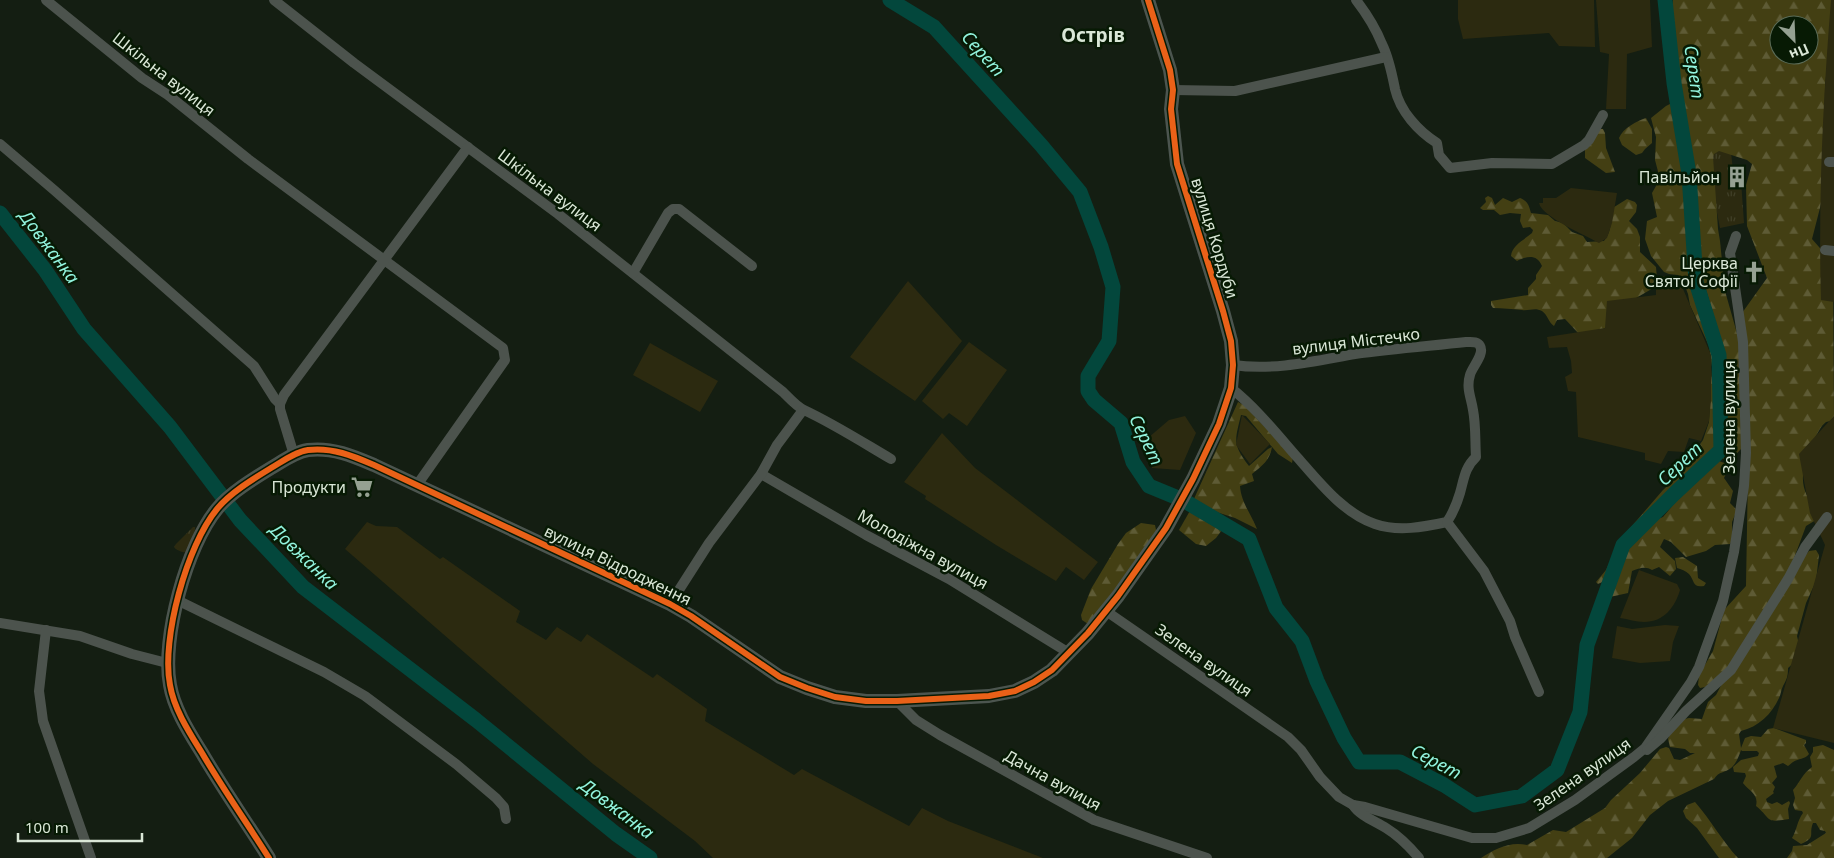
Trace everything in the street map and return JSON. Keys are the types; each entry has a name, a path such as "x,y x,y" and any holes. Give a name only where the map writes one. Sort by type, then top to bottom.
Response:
{"street":[{"name":"Шкільна вулиця","path":"46,0 142,78 168,95 248,159 503,348 505,360 417,485"},
{"name":"Шкільна вулиця","path":"274,0 354,63 468,147 632,273 783,392 803,410 809,411 838,427 891,459"},
{"name":"вулиця Кордуби","path":"1148,0 1163,46 1173,90 1171,109 1177,164 1223,311 1231,341 1233,365 1231,388 1219,424 1193,479 1166,528"},
{"path":"1356,0 1376,30 1383,45 1393,75 1395,90 1414,126 1422,134 1437,143 1439,155 1450,168 1492,163 1552,164 1584,145 1589,140 1603,114"},
{"path":"1173,90 1235,91 1386,56"},
{"path":"0,144 254,366 280,404 294,455"},
{"path":"280,404 294,381 468,147"},
{"path":"632,273 668,213 673,209 679,209 752,266"},
{"name":"Зелена вулиця","path":"1106,611 1288,736 1301,750 1320,777 1339,797 1353,805 1472,838 1496,838 1529,828 1550,817 1645,748 1695,674 1706,650 1723,601 1734,552 1744,486 1746,453 1743,342 1730,253 1736,236"},
{"name":"вулиця Містечко","path":"1233,365 1254,368 1295,364 1357,354 1466,342 1473,342 1481,347 1482,352 1470,374 1469,385 1469,398 1473,409 1476,457 1465,472 1454,512 1447,522"},
{"path":"1231,388 1247,401 1322,486 1341,503 1364,519 1377,525 1404,528 1427,527 1447,522 1484,571 1510,621 1539,692"},
{"path":"670,604 709,543 761,474 777,445 803,410"},
{"name":"вулиця Відродження","path":"269,858 188,730 170,687 167,663 177,600 202,530 218,508 232,495 264,472 294,455 308,450 344,452 374,464 670,604 691,616 780,677 836,697 866,700 897,701 989,696 1015,691 1040,678 1052,670 1088,633 1166,528"},
{"name":"Молодіжна вулиця","path":"761,474 866,535 949,579 1069,653"},
{"path":"1634,757 1653,747 1686,711 1731,670 1805,547 1827,517"},
{"path":"177,600 324,672 365,696 456,764 496,798 504,807 506,819"},
{"path":"0,623 80,636 132,654 167,663"},
{"path":"46,630 39,692 43,722 92,858"},
{"name":"Дачна вулиця","path":"897,701 916,720 940,735 1094,820 1207,858"},
{"path":"1353,805 1356,810 1387,828 1407,843 1418,858"}],"green space":[{"path":"1458,0 1594,0 1595,47 1559,46 1549,33 1463,39 1458,19"},
{"path":"1596,0 1650,0 1652,47 1627,54 1626,109 1606,109 1609,54 1600,52"},
{"path":"1673,0 1833,0 1825,87 1824,152 1830,169 1812,239 1833,263 1834,421 1826,422 1818,432 1808,455 1803,485 1806,494 1816,509 1834,509 1806,526 1781,593 1735,663 1710,686 1700,688 1698,685 1699,675 1713,651 1724,610 1746,586 1749,414 1742,313 1767,278 1747,226 1746,185 1752,164 1747,160 1719,151 1713,157 1725,291 1742,351 1741,449 1730,460 1723,459 1728,442 1722,427 1725,353 1694,250 1698,233 1690,183 1692,150 1670,24"},
{"path":"1831,0 1834,0 1834,302 1821,300 1820,263 1822,150"},
{"path":"1670,104 1681,112 1682,117 1680,124 1682,131 1678,139 1681,144 1688,175 1696,287 1698,296 1707,302 1720,360 1721,436 1717,447 1703,467 1666,501 1650,521 1623,547 1607,580 1598,584 1596,582 1606,570 1618,544 1663,490 1678,476 1703,440 1709,422 1712,367 1709,346 1690,305 1682,278 1678,275 1664,272 1651,256 1645,239 1647,221 1657,217 1652,193 1660,179 1655,160 1656,137 1651,118"},
{"path":"1646,118 1652,129 1652,143 1642,153 1636,155 1622,145 1619,138 1627,128"},
{"path":"1600,129 1603,129 1605,133 1606,148 1615,172 1606,173 1585,158 1585,149"},
{"path":"1721,149 1731,152 1734,181 1741,181 1744,223 1720,228 1707,161 1710,156"},
{"path":"1571,188 1617,193 1612,223 1607,238 1599,243 1556,220 1539,203 1543,203 1543,198 1556,198"},
{"path":"1488,196 1492,198 1495,205 1503,198 1512,202 1520,198 1523,199 1528,204 1531,213 1548,215 1555,221 1563,223 1572,232 1583,236 1587,242 1604,241 1610,230 1611,209 1627,199 1635,202 1637,205 1636,212 1629,221 1637,229 1640,237 1640,252 1656,267 1657,279 1655,287 1631,301 1601,332 1580,335 1565,319 1557,320 1554,326 1544,313 1539,310 1493,308 1491,301 1528,295 1528,288 1536,279 1536,275 1542,266 1535,258 1528,257 1517,261 1511,256 1516,246 1533,230 1530,227 1523,228 1520,221 1521,214 1510,213 1500,215 1494,210 1483,210 1480,208 1486,202 1485,198"},
{"path":"1656,276 1678,277 1711,355 1709,421 1701,441 1689,438 1684,452 1668,451 1661,464 1645,460 1645,453 1578,437 1576,392 1568,391 1565,377 1572,373 1567,347 1549,348 1547,337 1605,328 1607,301 1656,295"},
{"path":"908,281 962,341 915,401 850,357"},
{"path":"969,342 1007,370 967,426 949,413 943,419 922,401"},
{"path":"650,343 718,381 700,412 633,375"},
{"path":"1238,402 1244,405 1293,457 1292,463 1278,454 1246,416 1241,415 1236,442 1237,447 1249,466 1272,447 1267,459 1252,474 1254,481 1240,486 1244,503 1257,529 1235,518 1201,507 1193,501"},
{"path":"1242,415 1270,444 1250,464 1236,445"},
{"path":"1185,416 1196,433 1180,470 1152,468 1141,444 1169,420"},
{"path":"1834,416 1834,743 1773,728 1825,545 1810,513 1799,454"},
{"path":"942,433 975,468 1098,562 1084,580 1066,567 1056,581 925,499 926,496 904,482"},
{"path":"1719,461 1730,465 1724,478 1733,491 1730,503 1737,510 1732,522 1732,541 1730,544 1715,545 1706,551 1686,557 1671,542 1664,539 1660,547 1675,561 1676,569 1670,576 1659,567 1652,570 1645,568 1637,569 1632,571 1628,593 1610,597 1608,594 1611,575 1623,552 1655,520 1663,517 1689,486"},
{"path":"1191,509 1206,516 1222,530 1206,546 1196,544 1179,530"},
{"path":"367,522 376,526 397,527 440,559 443,557 520,611 516,622 546,640 557,627 581,642 587,634 653,678 657,674 707,709 705,721 794,775 802,769 909,826 922,808 948,821 1043,858 713,858 695,841 593,764 345,549"},
{"path":"1141,523 1155,525 1157,535 1088,624 1082,620 1081,615 1091,589 1126,533"},
{"path":"195,527 195,530 188,552 175,548 176,544"},
{"path":"1816,550 1819,555 1816,581 1806,603 1797,636 1800,649 1798,659 1788,668 1786,679 1773,709 1759,723 1741,731 1739,734 1741,748 1745,738 1751,736 1761,737 1768,729 1774,728 1806,740 1804,745 1809,754 1807,756 1788,766 1783,763 1774,766 1777,777 1772,783 1775,787 1774,793 1766,799 1767,802 1772,804 1777,802 1782,805 1789,801 1789,819 1772,820 1756,806 1755,796 1743,783 1746,776 1745,773 1734,772 1733,767 1741,760 1758,756 1759,753 1757,751 1741,750 1736,762 1729,770 1668,801 1650,815 1632,838 1607,858 1481,858 1509,845 1527,845 1553,830 1566,832 1605,808 1640,773 1660,749 1669,748 1674,759 1680,760 1695,753 1690,753 1685,749 1670,747 1668,739 1670,733 1680,720 1689,718 1702,719 1708,702 1716,695 1801,561 1809,551"},
{"path":"1683,557 1697,566 1698,578 1706,583 1704,586 1697,586 1689,574 1677,568 1675,558"},
{"path":"1639,570 1677,584 1680,590 1672,608 1663,616 1651,621 1641,622 1620,618"},
{"path":"1665,625 1679,626 1673,642 1670,661 1640,663 1612,658 1617,626 1632,629"},
{"path":"1823,745 1834,750 1834,858 1787,858 1793,846 1807,845 1826,833 1820,830 1816,823 1813,823 1809,839 1801,844 1792,838 1803,813 1802,811 1795,810 1793,790 1812,767 1810,757 1813,747"},
{"path":"1695,802 1738,858 1719,858 1697,828 1686,818 1683,811 1687,805"}],"waterway":[{"name":"Серет","path":"890,0 934,27 1041,145 1080,192 1101,247 1113,287 1109,341 1088,376 1088,391 1094,400 1121,423 1133,462 1149,486 1183,500 1249,539 1276,608 1302,641 1317,681 1344,738 1359,762 1400,762 1444,785 1475,805 1522,796 1557,770 1580,712 1587,645 1623,545 1721,450 1719,355 1696,282 1689,174 1674,83 1665,0"},
{"name":"Довжанка","path":"0,213 45,270 84,329 170,427 240,520 303,587 476,720 616,834 650,858"}],"cycle path":[{"path":"269,858 178,712 170,685 168,666 169,643 179,593 187,568 206,525 217,509 228,497 249,482 289,457 303,451 317,449 334,451 374,465 670,604 691,616 780,677 835,697 866,701 897,701 989,696 1015,691 1034,682 1052,670 1088,633 1118,596 1166,528 1193,479 1219,424 1231,388 1233,365 1231,341 1177,164 1171,109 1173,90 1170,70 1148,0"}],"place":[{"name":"Павільйон","path":"1737,177"},
{"name":"Церква Святої Софії","path":"1754,272"},
{"name":"Продукти","path":"362,487"}],"district":[{"name":"Острів","path":"1093,35"}]}
